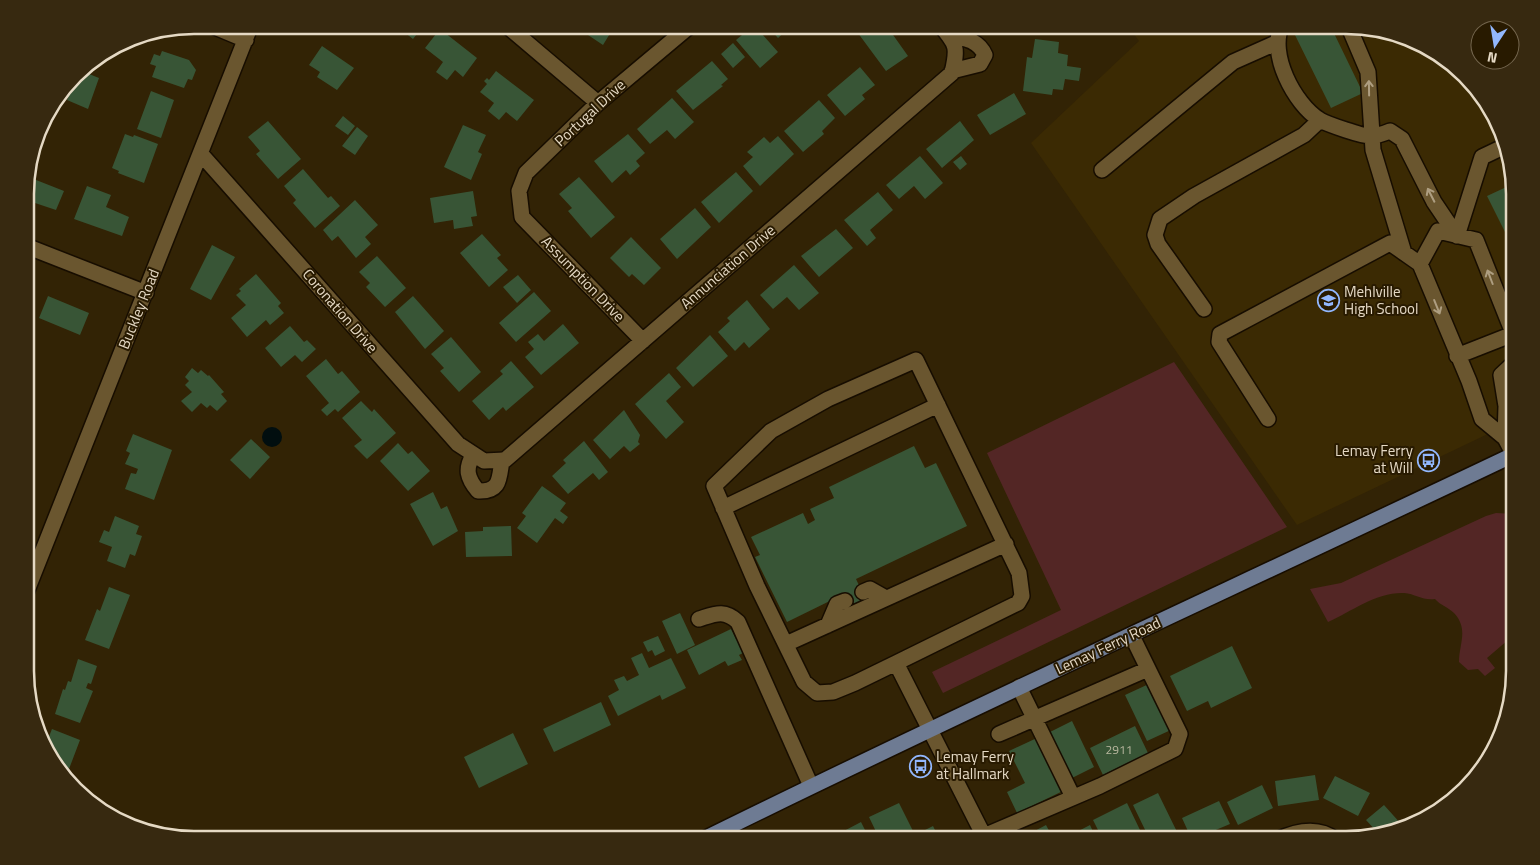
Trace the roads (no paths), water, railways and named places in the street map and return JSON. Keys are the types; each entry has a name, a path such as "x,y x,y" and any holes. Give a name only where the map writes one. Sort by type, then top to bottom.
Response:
{"main road":[{"name":"Lemay Ferry Road","path":"720,831 929,729 1132,636 1506,459"}],"street":[{"path":"232,34 246,40"},
{"name":"Buckley Road","path":"34,573 248,34"},
{"path":"517,34 598,103"},
{"name":"Portugal Drive","path":"522,217 519,191 526,173 598,103 680,34"},
{"path":"947,34 954,42 957,53 952,71"},
{"name":"Annunciation Drive","path":"502,460 952,71 980,64 984,55 981,47 952,34"},
{"path":"1102,170 1233,62 1277,34"},
{"path":"1280,34 1278,54 1287,78 1299,100 1320,120 1371,137 1390,131 1402,139 1434,202 1457,236"},
{"path":"1352,34 1368,72 1371,137 1377,164 1404,253"},
{"path":"1204,309 1158,244 1155,236 1160,219 1194,196 1304,135 1320,120"},
{"path":"1457,236 1482,157 1500,149"},
{"name":"Coronation Drive","path":"201,154 458,444 479,458"},
{"name":"Assumption Drive","path":"522,217 643,340"},
{"path":"1420,264 1438,231 1476,240 1506,313"},
{"path":"1268,420 1219,342 1220,334 1390,243 1420,264 1482,419 1505,438"},
{"path":"34,249 146,292"},
{"path":"1457,356 1506,333"},
{"path":"916,360 938,406 1019,573 1022,596 1018,603 896,664 833,692 817,693 804,682 757,586 714,486 771,432 828,399 916,360"},
{"path":"1505,438 1506,406 1501,375 1506,370"},
{"path":"723,508 938,406"},
{"path":"479,458 502,460 499,480 494,488 488,491 478,491 469,481 467,466 479,458"},
{"path":"786,644 1006,544"},
{"path":"863,592 870,589 886,598"},
{"path":"828,625 837,604 845,601"},
{"path":"699,619 720,612 731,616 738,622 810,786"},
{"path":"1000,831 1175,749 1180,734 1132,636"},
{"path":"896,664 981,831"},
{"path":"999,734 1148,669"},
{"path":"1019,687 1074,797"}],"place":[{"name":"Mehlville High School","path":"1328,301"},
{"name":"Lemay Ferry at Will","path":"1429,460"},
{"name":"Lemay Ferry at Hallmark","path":"920,766"}]}
